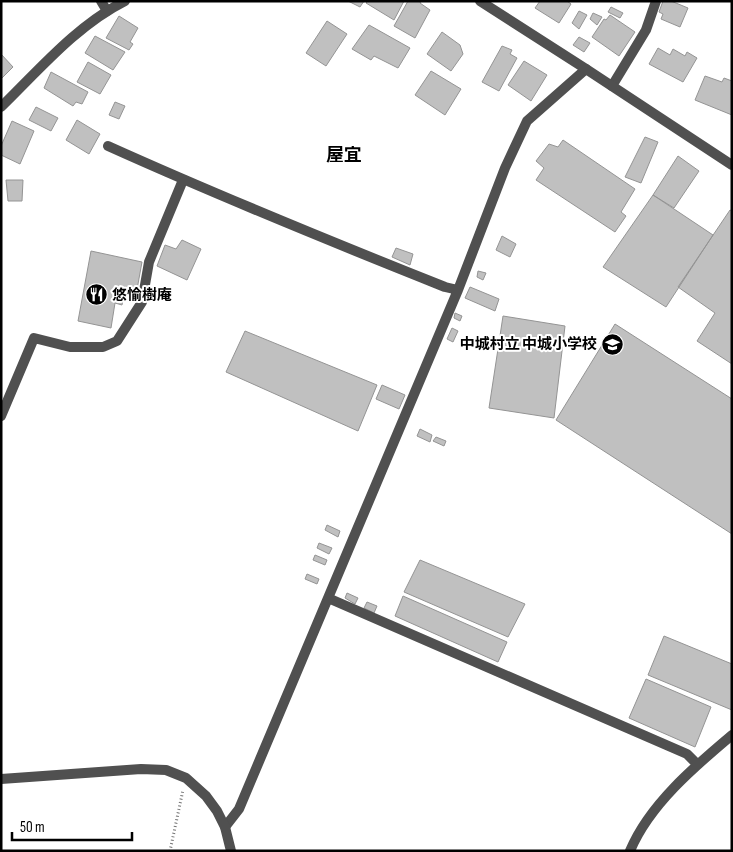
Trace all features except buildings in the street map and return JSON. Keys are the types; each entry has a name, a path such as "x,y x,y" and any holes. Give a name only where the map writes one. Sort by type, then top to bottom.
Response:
{"street":[{"path":"101,1 107,11"},
{"path":"1,107 65,45 94,20 125,1"},
{"path":"480,1 732,165"},
{"path":"612,86 646,30 656,1"},
{"path":"225,827 239,808 458,290 505,168 527,121 586,69"},
{"path":"108,146 182,180 320,237 458,290"},
{"path":"1,416 34,338 70,347 103,347 118,341 142,302 149,262 182,180"},
{"path":"328,598 687,754 697,764"},
{"path":"630,851 635,839 664,798 697,764 732,735"},
{"path":"1,779 141,769 166,770 186,778 206,796 217,811 225,827 231,851"}],"path":[{"path":"170,851 186,778"}],"place":[{"name":"悠愉樹庵","path":"96,295"},
{"name":"中城村立 中城小学校","path":"613,344"}],"district":[{"name":"屋宜","path":"344,155"}]}
